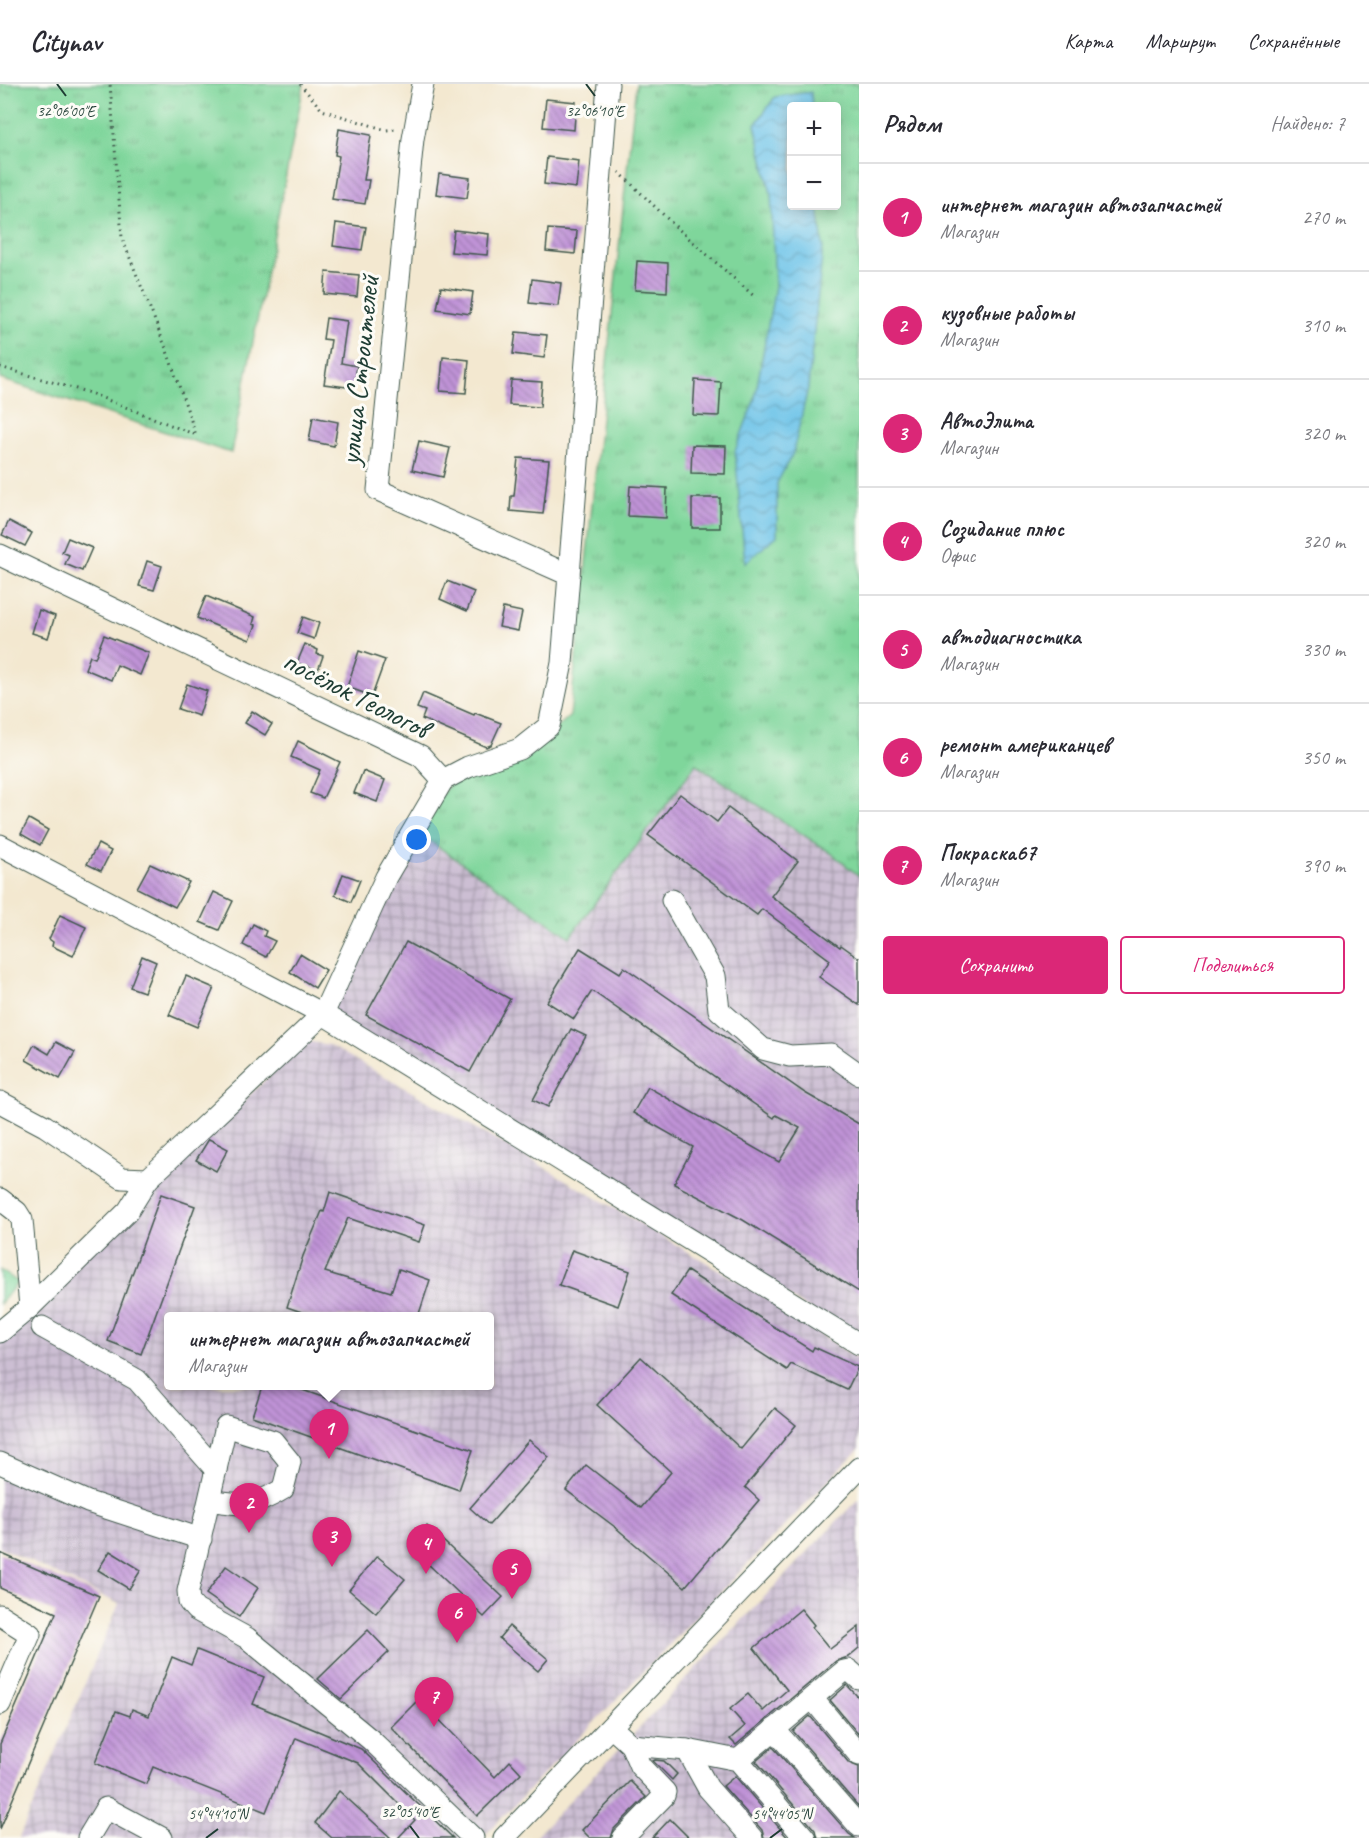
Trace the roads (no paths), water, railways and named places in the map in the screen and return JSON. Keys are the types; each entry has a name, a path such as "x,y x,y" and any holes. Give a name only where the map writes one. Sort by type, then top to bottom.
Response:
{"street":[{"name":"улица Строителей","path":"423,84 414,128 378,490 569,575"},
{"path":"443,780 468,767 520,749 549,726 562,663 608,84"},
{"name":"посёлок Геологов","path":"0,555 421,756 443,780 386,878 323,1014 148,1179 128,1211 0,1332"},
{"path":"0,845 323,1014 859,1344"},
{"path":"672,900 715,976 718,1010 763,1049 790,1056 831,1054 859,1074"},
{"path":"0,1102 45,1126 122,1178 148,1179"},
{"path":"0,1199 17,1212 22,1220 30,1306"},
{"path":"42,1327 137,1380 216,1470"},
{"path":"210,1500 246,1505 264,1501 283,1489 290,1462 273,1441 226,1426 188,1591 189,1602 196,1610 247,1638 371,1740 473,1838"},
{"path":"0,1463 88,1502 201,1539"},
{"path":"504,1838 859,1468"},
{"path":"0,1615 30,1634 0,1704"},
{"path":"738,1760 844,1671 849,1670 859,1679"},
{"path":"812,1698 859,1755"},
{"path":"611,1727 631,1745 640,1766 665,1792 664,1796 623,1838"},
{"path":"774,1729 859,1826"},
{"path":"631,1745 687,1750 738,1760 805,1838"},
{"path":"687,1750 708,1788 752,1838"},
{"path":"88,1838 106,1808 162,1838"}],"water":[{"path":"811,92 812,102 787,102 787,210 818,210 823,247 808,388 793,453 777,483 777,536 745,563 735,451 755,398 775,286 771,194 755,125 775,97"}],"place":[{"name":"интернет магазин автозапчастей","path":"329,1459"},
{"name":"кузовные работы","path":"249,1533"},
{"name":"АвтоЭлита","path":"332,1567"},
{"name":"Созидание плюс","path":"426,1574"},
{"name":"автодиагностика","path":"512,1599"},
{"name":"ремонт американцев","path":"457,1643"},
{"name":"Покраска67","path":"434,1727"}]}
